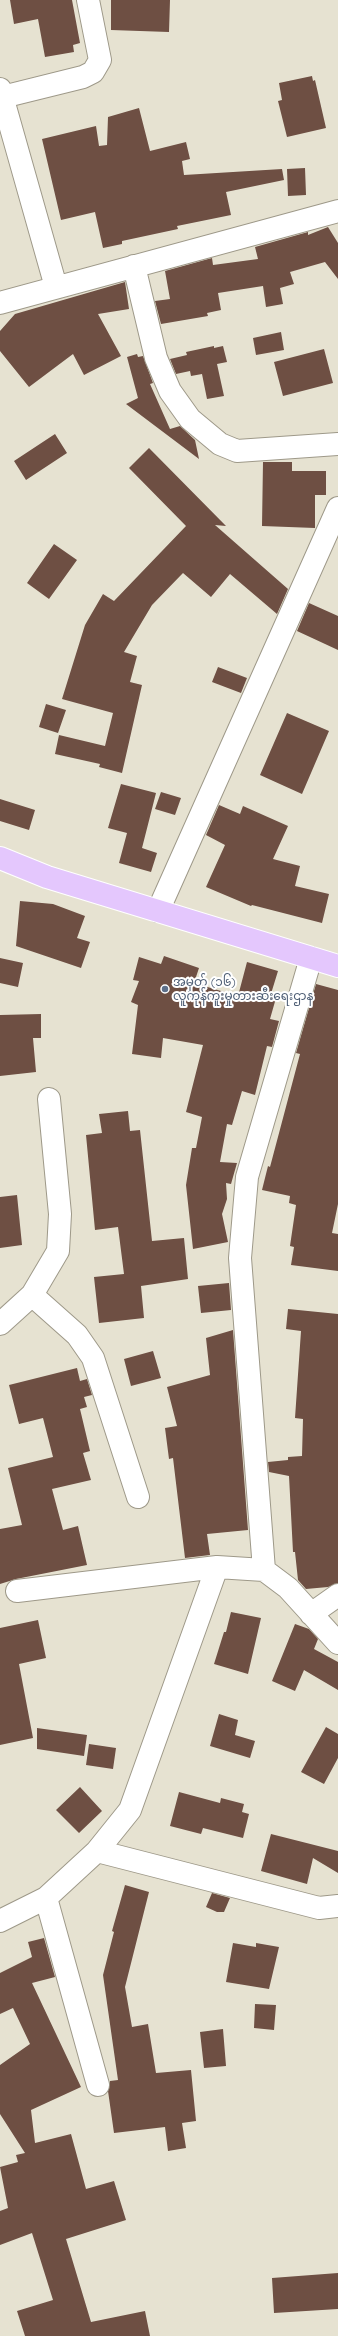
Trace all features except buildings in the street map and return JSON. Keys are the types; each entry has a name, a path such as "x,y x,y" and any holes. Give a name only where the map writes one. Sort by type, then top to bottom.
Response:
{"main road":[{"path":"0,858 47,877 338,966"}],"street":[{"path":"56,286 1,93 83,77 93,72 100,60 88,0"},
{"path":"0,303 56,286 336,210"},
{"path":"134,266 156,358 170,391 190,419 220,444 238,451 338,444"},
{"path":"158,911 338,508"},
{"path":"264,1570 240,1258 247,1177 311,958"},
{"path":"0,1324 32,1295 58,1250 60,1214 49,1099"},
{"path":"32,1295 77,1335 93,1358 138,1497"},
{"path":"0,1921 46,1898 97,1851 130,1810 217,1568"},
{"path":"18,1591 217,1568 264,1570 288,1588 338,1643"},
{"path":"311,1614 338,1595"},
{"path":"97,1851 319,1908 338,1906"},
{"path":"46,1898 98,2085"}],"place":[{"name":"အမှတ် (၁၆) လူကုန်ကူးမှုတားဆီးရေးဌာန","path":"165,989"}]}
